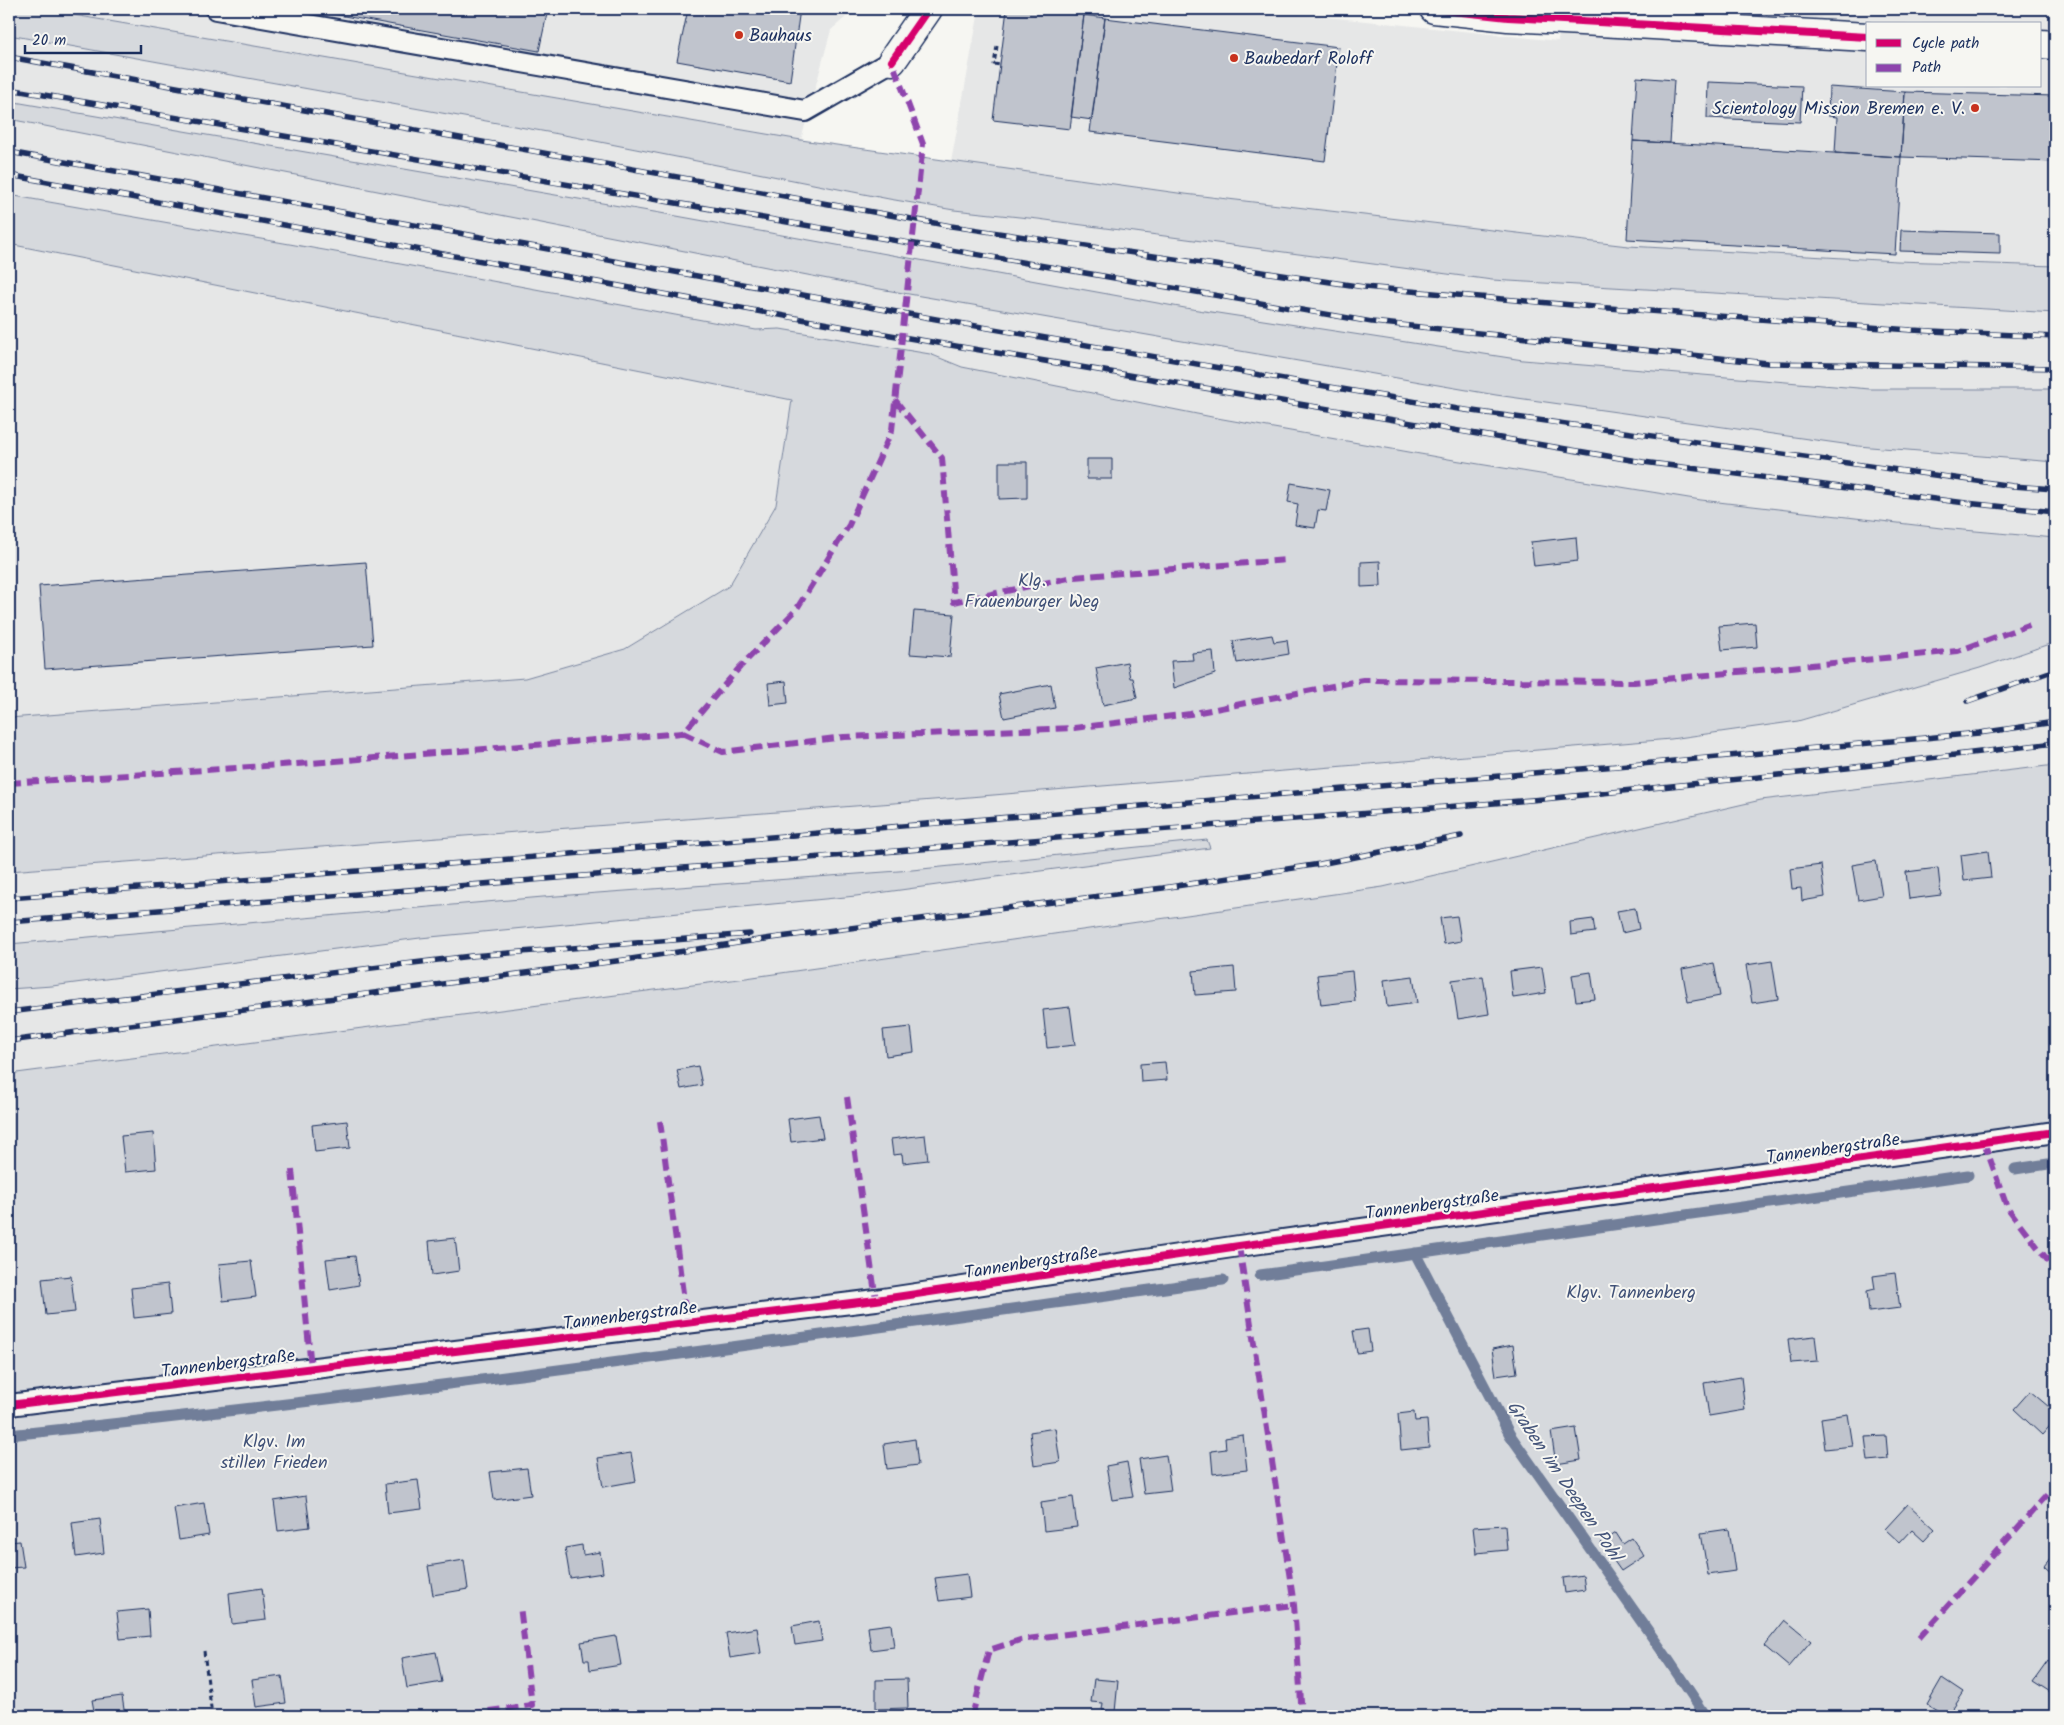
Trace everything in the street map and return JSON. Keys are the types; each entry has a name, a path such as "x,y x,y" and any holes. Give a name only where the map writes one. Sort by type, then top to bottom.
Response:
{"street":[{"path":"892,61 928,9"},
{"path":"1434,9 1508,17 1866,37"},
{"path":"2042,44 2055,45"}],"lane":[{"path":"216,9 805,111 892,61"},
{"name":"Tannenbergstraße","path":"9,1405 876,1300 1239,1246 2055,1132"}],"path":[{"path":"996,46 994,64 1000,65"},
{"path":"204,1651 212,1716"}],"shaded area":[{"path":"39,9 855,9 831,30 801,140"},
{"path":"984,9 1249,9 1558,41 1562,9 2055,9 2055,266 1897,261 1628,246 1185,194 951,162 978,16"},
{"path":"9,35 575,137 954,210 1038,219 1492,280 2055,313 2055,538 1941,528 1701,500 1454,460 1217,418 962,367 930,354 780,329 756,330 341,253 9,195"},
{"path":"9,244 792,400 776,505 729,586 625,649 525,678 9,718"},
{"path":"2055,642 2055,765 1761,800 1383,887 739,979 9,1074 9,871 933,800 1671,739 1798,721 1980,668"}],"green space":[{"path":"9,9 39,9 801,140 1185,194 1628,246 1897,261 2055,266 2055,313 1492,280 1038,219 954,210 575,137 9,35"},
{"path":"9,101 660,213 1185,308 1523,360 1870,389 2055,389 2055,462 1858,446 1496,395 874,288 9,119"},
{"name":"Klg. Frauenburger Weg","path":"9,195 341,253 756,330 780,329 930,354 962,367 1217,418 1454,460 1701,500 1941,528 2055,538 2055,642 1980,668 1798,721 1671,739 933,800 9,871 9,718 525,678 625,649 729,586 776,505 792,400 9,244"},
{"name":"Klgv. Tannenberg","path":"2055,765 2055,1716 9,1716 9,1074 739,979 1383,887 1761,800"},
{"path":"1207,840 1210,848 856,896 420,938 52,986 9,989 9,944 543,897 912,870"}],"building":[{"path":"305,9 548,9 539,51"},
{"name":"Bauhaus","path":"688,9 800,9 790,81 677,61"},
{"path":"1007,9 1036,9 1084,15 1070,129 993,120"},
{"path":"1084,15 1105,18 1092,120 1071,117"},
{"path":"1105,18 1339,47 1325,161 1090,132"},
{"path":"1637,77 1674,80 1670,143 1633,141"},
{"path":"1708,82 1802,86 1800,122 1707,118"},
{"path":"1829,87 1905,92 1901,157 1835,153 1837,117 1828,116"},
{"path":"1905,92 2055,96 2055,162 1901,157"},
{"path":"1633,141 1901,157 1895,254 1627,239"},
{"path":"1901,230 2000,233 2000,254 1900,251"},
{"path":"1087,459 1112,459 1112,479 1087,479"},
{"path":"999,462 1027,462 1027,498 999,499"},
{"path":"1291,483 1330,490 1326,511 1318,510 1315,528 1295,525 1298,504 1288,502"},
{"path":"1576,537 1578,561 1534,566 1531,542"},
{"path":"1380,561 1381,586 1361,587 1361,562"},
{"path":"366,562 373,645 45,669 39,586"},
{"path":"914,611 954,614 950,657 910,654"},
{"path":"1755,623 1757,647 1722,650 1719,626"},
{"path":"1272,635 1274,642 1287,640 1289,654 1237,663 1233,641"},
{"path":"1213,651 1215,674 1174,688 1171,661 1193,660 1192,653"},
{"path":"1127,662 1137,698 1103,705 1096,668"},
{"path":"786,681 788,703 770,705 768,683"},
{"path":"1051,684 1055,708 1004,718 999,694"},
{"path":"1988,851 1991,878 1964,881 1961,855"},
{"path":"1876,861 1882,896 1858,900 1852,865"},
{"path":"1821,865 1825,897 1802,901 1801,888 1792,889 1790,869"},
{"path":"1938,868 1941,895 1909,899 1906,872"},
{"path":"1635,908 1639,929 1622,933 1617,911"},
{"path":"1457,916 1461,941 1444,944 1440,918"},
{"path":"1593,919 1595,932 1571,935 1570,922"},
{"path":"1772,961 1778,999 1752,1003 1746,965"},
{"path":"1714,963 1720,996 1688,1002 1682,969"},
{"path":"1234,967 1236,992 1195,995 1193,971"},
{"path":"1542,967 1546,993 1513,998 1510,971"},
{"path":"1352,971 1355,1001 1321,1005 1317,975"},
{"path":"1591,972 1595,999 1576,1001 1572,975"},
{"path":"1413,976 1417,1003 1387,1007 1384,980"},
{"path":"1483,976 1489,1014 1458,1019 1452,980"},
{"path":"1070,1007 1075,1045 1047,1048 1043,1010"},
{"path":"911,1027 914,1052 886,1056 883,1030"},
{"path":"1165,1062 1167,1080 1141,1082 1140,1064"},
{"path":"698,1066 702,1085 681,1089 677,1070"},
{"path":"819,1115 823,1138 791,1142 788,1119"},
{"path":"347,1121 350,1148 315,1152 312,1125"},
{"path":"153,1133 156,1169 125,1172 121,1136"},
{"path":"925,1135 928,1160 903,1163 902,1154 893,1155 891,1139"},
{"path":"455,1238 459,1271 432,1275 429,1241"},
{"path":"355,1256 359,1285 330,1290 326,1259"},
{"path":"251,1261 256,1297 223,1301 219,1264"},
{"path":"1895,1273 1900,1308 1869,1312 1867,1291 1875,1289 1873,1276"},
{"path":"71,1276 75,1312 46,1315 42,1279"},
{"path":"168,1284 171,1314 134,1318 131,1288"},
{"path":"1368,1329 1371,1351 1357,1353 1353,1331"},
{"path":"1815,1336 1818,1361 1791,1363 1788,1339"},
{"path":"1513,1345 1517,1373 1496,1376 1492,1349"},
{"path":"1741,1377 1745,1410 1709,1416 1704,1383"},
{"path":"2030,1391 2055,1412 2055,1420 2042,1435 2014,1409"},
{"path":"1414,1412 1415,1421 1427,1420 1429,1447 1401,1450 1398,1414"},
{"path":"1848,1414 1853,1446 1825,1449 1821,1418"},
{"path":"1055,1428 1060,1462 1034,1466 1030,1432"},
{"path":"1576,1428 1581,1460 1556,1464 1551,1432"},
{"path":"1243,1435 1247,1470 1213,1474 1211,1451 1226,1449 1225,1438"},
{"path":"1886,1436 1888,1459 1868,1461 1865,1437"},
{"path":"915,1439 918,1465 887,1469 884,1444"},
{"path":"631,1453 636,1481 603,1487 598,1458"},
{"path":"1166,1455 1171,1491 1144,1494 1139,1459"},
{"path":"1127,1462 1133,1497 1112,1500 1106,1466"},
{"path":"527,1468 531,1495 494,1500 490,1472"},
{"path":"418,1480 422,1509 388,1513 385,1484"},
{"path":"306,1496 310,1527 278,1531 274,1501"},
{"path":"1073,1497 1077,1527 1044,1531 1041,1502"},
{"path":"204,1503 209,1535 179,1540 174,1508"},
{"path":"1908,1504 1935,1529 1924,1541 1912,1530 1900,1543 1885,1529"},
{"path":"100,1519 104,1553 76,1557 72,1523"},
{"path":"1505,1525 1507,1550 1476,1553 1473,1527"},
{"path":"1729,1529 1735,1571 1708,1575 1701,1533"},
{"path":"1616,1533 1623,1544 1632,1538 1644,1556 1621,1571 1601,1543"},
{"path":"20,1541 24,1567 9,1568 9,1542"},
{"path":"582,1545 583,1555 600,1552 603,1573 570,1578 565,1548"},
{"path":"2055,1552 2055,1576 2044,1566"},
{"path":"464,1560 468,1589 433,1595 428,1566"},
{"path":"967,1574 970,1597 939,1601 935,1578"},
{"path":"1583,1575 1585,1590 1565,1593 1563,1578"},
{"path":"262,1588 266,1620 232,1624 229,1593"},
{"path":"148,1609 150,1636 120,1639 117,1612"},
{"path":"1785,1620 1811,1641 1789,1667 1764,1646"},
{"path":"819,1621 822,1641 795,1645 792,1626"},
{"path":"891,1624 894,1647 871,1650 868,1627"},
{"path":"757,1628 761,1653 730,1658 726,1633"},
{"path":"616,1636 621,1665 590,1670 589,1660 584,1660 581,1642"},
{"path":"436,1652 442,1682 407,1688 402,1658"},
{"path":"2048,1661 2055,1666 2055,1696 2033,1682"},
{"path":"282,1676 286,1703 256,1707 252,1680"},
{"path":"1942,1678 1963,1692 1947,1716 1927,1704"},
{"path":"907,1679 908,1708 876,1709 876,1680"},
{"path":"1094,1679 1118,1681 1115,1712 1102,1710 1103,1703 1091,1702"},
{"path":"122,1696 125,1716 95,1716 92,1700"}],"waterway":[{"path":"2015,1169 2055,1163"},
{"path":"1260,1275 1968,1175"},
{"name":"Graben im Deepen Pohl","path":"1415,1253 1510,1435 1706,1716"},
{"path":"9,1435 161,1419 465,1382 1223,1280"}],"railway":[{"path":"9,57 951,226 1364,287 1595,307 1911,330 2055,337"},
{"path":"9,89 1372,322 1768,363 2055,368"},
{"path":"9,152 936,319 1458,409 2013,486 2055,489"},
{"path":"9,175 867,331 1643,462 1966,503 2055,512"},
{"path":"1968,701 2055,670"},
{"path":"9,898 474,862 1641,764 1979,733 2055,722"},
{"path":"9,922 1544,799 1847,768 2055,743"},
{"path":"9,1041 624,960 772,938 1163,888 1320,864 1461,836"},
{"path":"9,1012 471,956 750,934"}],"marked path":[{"path":"9,783 311,763 683,733 740,667 796,610 849,525 892,430 923,144 892,61"},
{"path":"895,400 942,458 954,602 1073,577 1286,560"},
{"path":"683,733 723,752 844,737 1074,728 1190,714 1363,680 1634,682 1958,651 2034,623"},
{"path":"847,1097 876,1300"},
{"path":"660,1121 687,1323"},
{"path":"1984,1142 2007,1207 2055,1270"},
{"path":"292,1170 311,1368"},
{"path":"1239,1246 1294,1605 1302,1716"},
{"path":"1919,1638 2055,1486"},
{"path":"972,1716 989,1650 1020,1640 1294,1605"},
{"path":"453,1716 532,1705 520,1606"}],"cycle path":[{"path":"892,61 928,9"},
{"path":"1434,9 1508,17 1866,37"},
{"path":"9,1405 876,1300 1239,1246 2055,1132"}],"place":[{"name":"Bauhaus","path":"739,35"},
{"name":"Baubedarf Roloff","path":"1234,58"},
{"name":"Scientology Mission Bremen e. V.","path":"1975,108"}],"park label":[{"name":"Klgv. Im stillen Frieden","path":"274,1451"}]}
